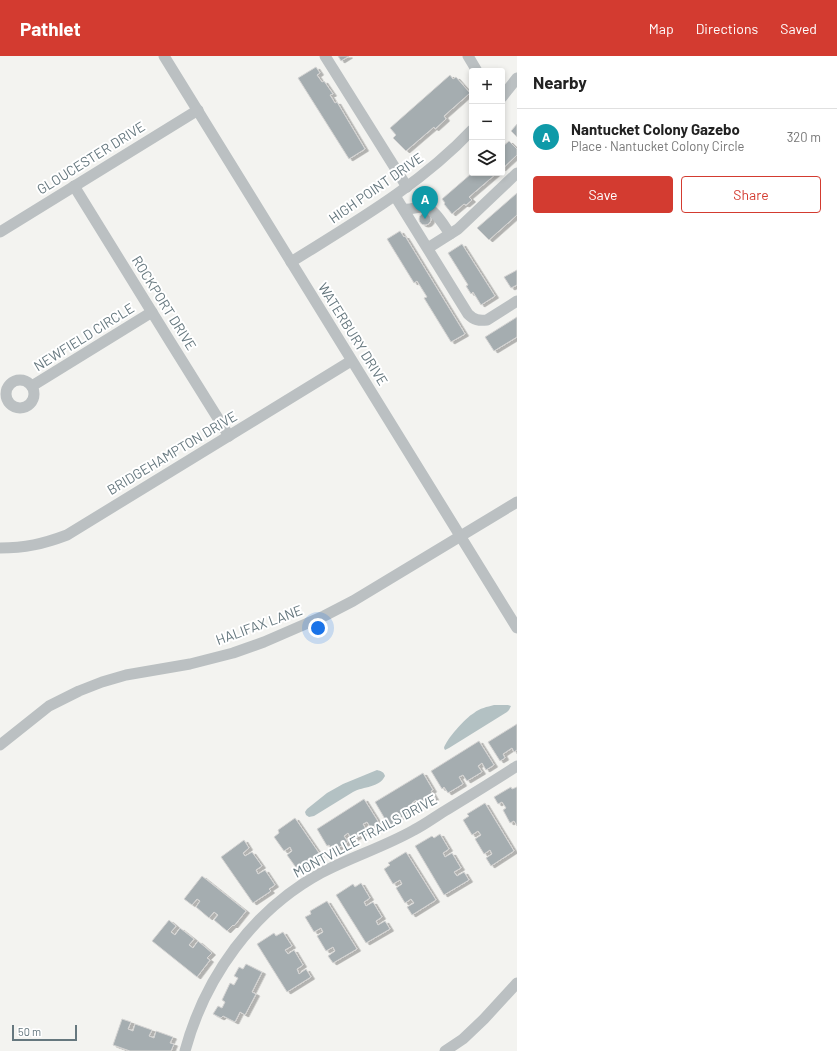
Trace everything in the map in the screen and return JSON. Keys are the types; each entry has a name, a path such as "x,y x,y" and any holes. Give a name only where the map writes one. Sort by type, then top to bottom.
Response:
{"street":[{"name":"WATERBURY DRIVE","path":"164,56 517,628"},
{"path":"325,56 407,187"},
{"path":"468,56 475,68"},
{"path":"505,93 517,78"},
{"name":"GLOUCESTER DRIVE","path":"0,232 198,110"},
{"name":"HIGH POINT DRIVE","path":"291,262 362,219 395,196 446,155 469,133"},
{"path":"428,248 460,227 517,173"},
{"name":"ROCKPORT DRIVE","path":"74,186 229,436"},
{"path":"395,196 468,314 477,320 487,320 517,301"},
{"path":"404,209 422,207 430,208 450,234"},
{"name":"NEWFIELD CIRCLE","path":"32,386 152,312"},
{"name":"BRIDGEHAMPTON DRIVE","path":"0,548 33,546 67,535 351,360"},
{"name":"HALIFAX LANE","path":"0,745 49,706 79,691 126,675 190,664 233,653 264,642 318,619 354,601 517,502"},
{"name":"MONTVILLE TRAILS DRIVE","path":"185,1051 201,1007 218,973 241,940 255,924 275,906 320,873 414,830 517,766"},
{"path":"445,1051 463,1039 484,1019 517,983"}],"shaded area":[{"path":"494,705 511,706 507,712 445,750 445,744 456,729 466,719 479,710"},
{"path":"377,770 382,772 385,776 379,783 353,792 314,816 309,817 306,815 305,812 307,809 327,793 343,784"}],"building":[{"path":"338,56 349,56 341,61"},
{"path":"316,67 320,73 317,75 322,82 324,81 333,94 330,95 335,103 337,102 365,149 349,159 298,78"},
{"path":"450,75 453,79 456,77 469,92 469,94 444,116 446,119 435,129 434,127 406,151 393,138 396,135 390,128"},
{"path":"517,124 517,137 511,131"},
{"path":"509,141 517,149 517,155 505,166 505,144"},
{"path":"469,176 494,176 469,197 472,200 466,205 464,204 452,214 442,199"},
{"path":"517,193 517,215 489,240 477,228"},
{"path":"427,213 430,214 430,224 423,225 420,224 419,217 420,214"},
{"path":"400,231 404,237 405,236 465,334 451,342 424,298 427,297 417,281 414,283 387,239"},
{"path":"462,244 495,296 481,305 473,292 471,294 466,286 468,285 448,253"},
{"path":"517,270 517,285 511,288 504,277"},
{"path":"517,317 517,337 494,351 485,337"},
{"path":"517,724 517,750 514,752 512,748 503,754 505,758 500,761 488,742"},
{"path":"479,741 494,765 486,770 482,763 478,766 482,772 467,781 463,775 459,777 463,784 448,793 444,787 442,789 431,771"},
{"path":"423,773 433,790 431,791 435,798 420,807 416,800 412,803 416,809 401,818 397,812 393,815 397,821 389,826 375,802"},
{"path":"511,787 512,789 517,787 517,826 514,821 510,823 503,810 506,808 502,802 498,804 494,797"},
{"path":"364,799 379,823 371,828 367,822 363,824 367,831 352,840 348,833 344,836 348,842 333,851 329,845 327,846 317,829"},
{"path":"485,803 514,851 491,866 486,858 492,854 490,850 484,854 475,839 481,835 478,831 472,835 463,820 469,816 467,814"},
{"path":"295,818 321,856 304,867 303,865 297,869 287,855 292,851 290,847 284,851 274,837 279,833 278,830"},
{"path":"440,834 449,849 443,853 445,857 452,853 461,868 454,872 457,876 464,872 469,880 444,895 415,846 432,836 434,838"},
{"path":"244,840 249,848 243,853 245,856 252,852 262,866 256,870 258,874 265,870 275,885 269,889 271,891 253,903 221,857"},
{"path":"406,852 436,900 412,915 407,907 414,903 411,899 405,903 396,888 402,884 400,880 393,884 384,869 390,865 388,863"},
{"path":"202,876 246,911 234,926 233,925 227,931 214,920 218,915 214,912 209,918 196,907 200,901 197,899 192,905 184,899"},
{"path":"361,883 370,898 364,902 366,906 373,902 382,917 376,921 378,925 385,921 390,929 366,943 336,895 353,884 355,887"},
{"path":"327,901 357,949 333,963 328,956 335,951 333,947 326,951 317,936 323,932 321,928 314,932 305,917 311,914 310,911"},
{"path":"169,920 176,926 171,932 175,935 180,928 194,939 189,945 193,948 198,941 212,953 207,958 210,960 197,977 152,941"},
{"path":"283,932 292,946 285,950 288,954 294,950 303,965 297,969 299,974 306,969 311,977 287,992 257,944 274,933 276,936"},
{"path":"246,964 262,972 252,992 256,994 245,1015 240,1012 235,1022 223,1016 221,1018 213,1014 218,1006 222,1008 225,1002 222,1000 230,983 234,985 238,978 234,976 239,967 243,969"},
{"path":"122,1019 131,1022 128,1029 133,1031 135,1024 152,1030 149,1036 154,1038 156,1031 173,1037 170,1043 174,1044 171,1051 130,1051 113,1045"}],"place":[{"name":"Nantucket Colony Gazebo","path":"425,219"}]}
